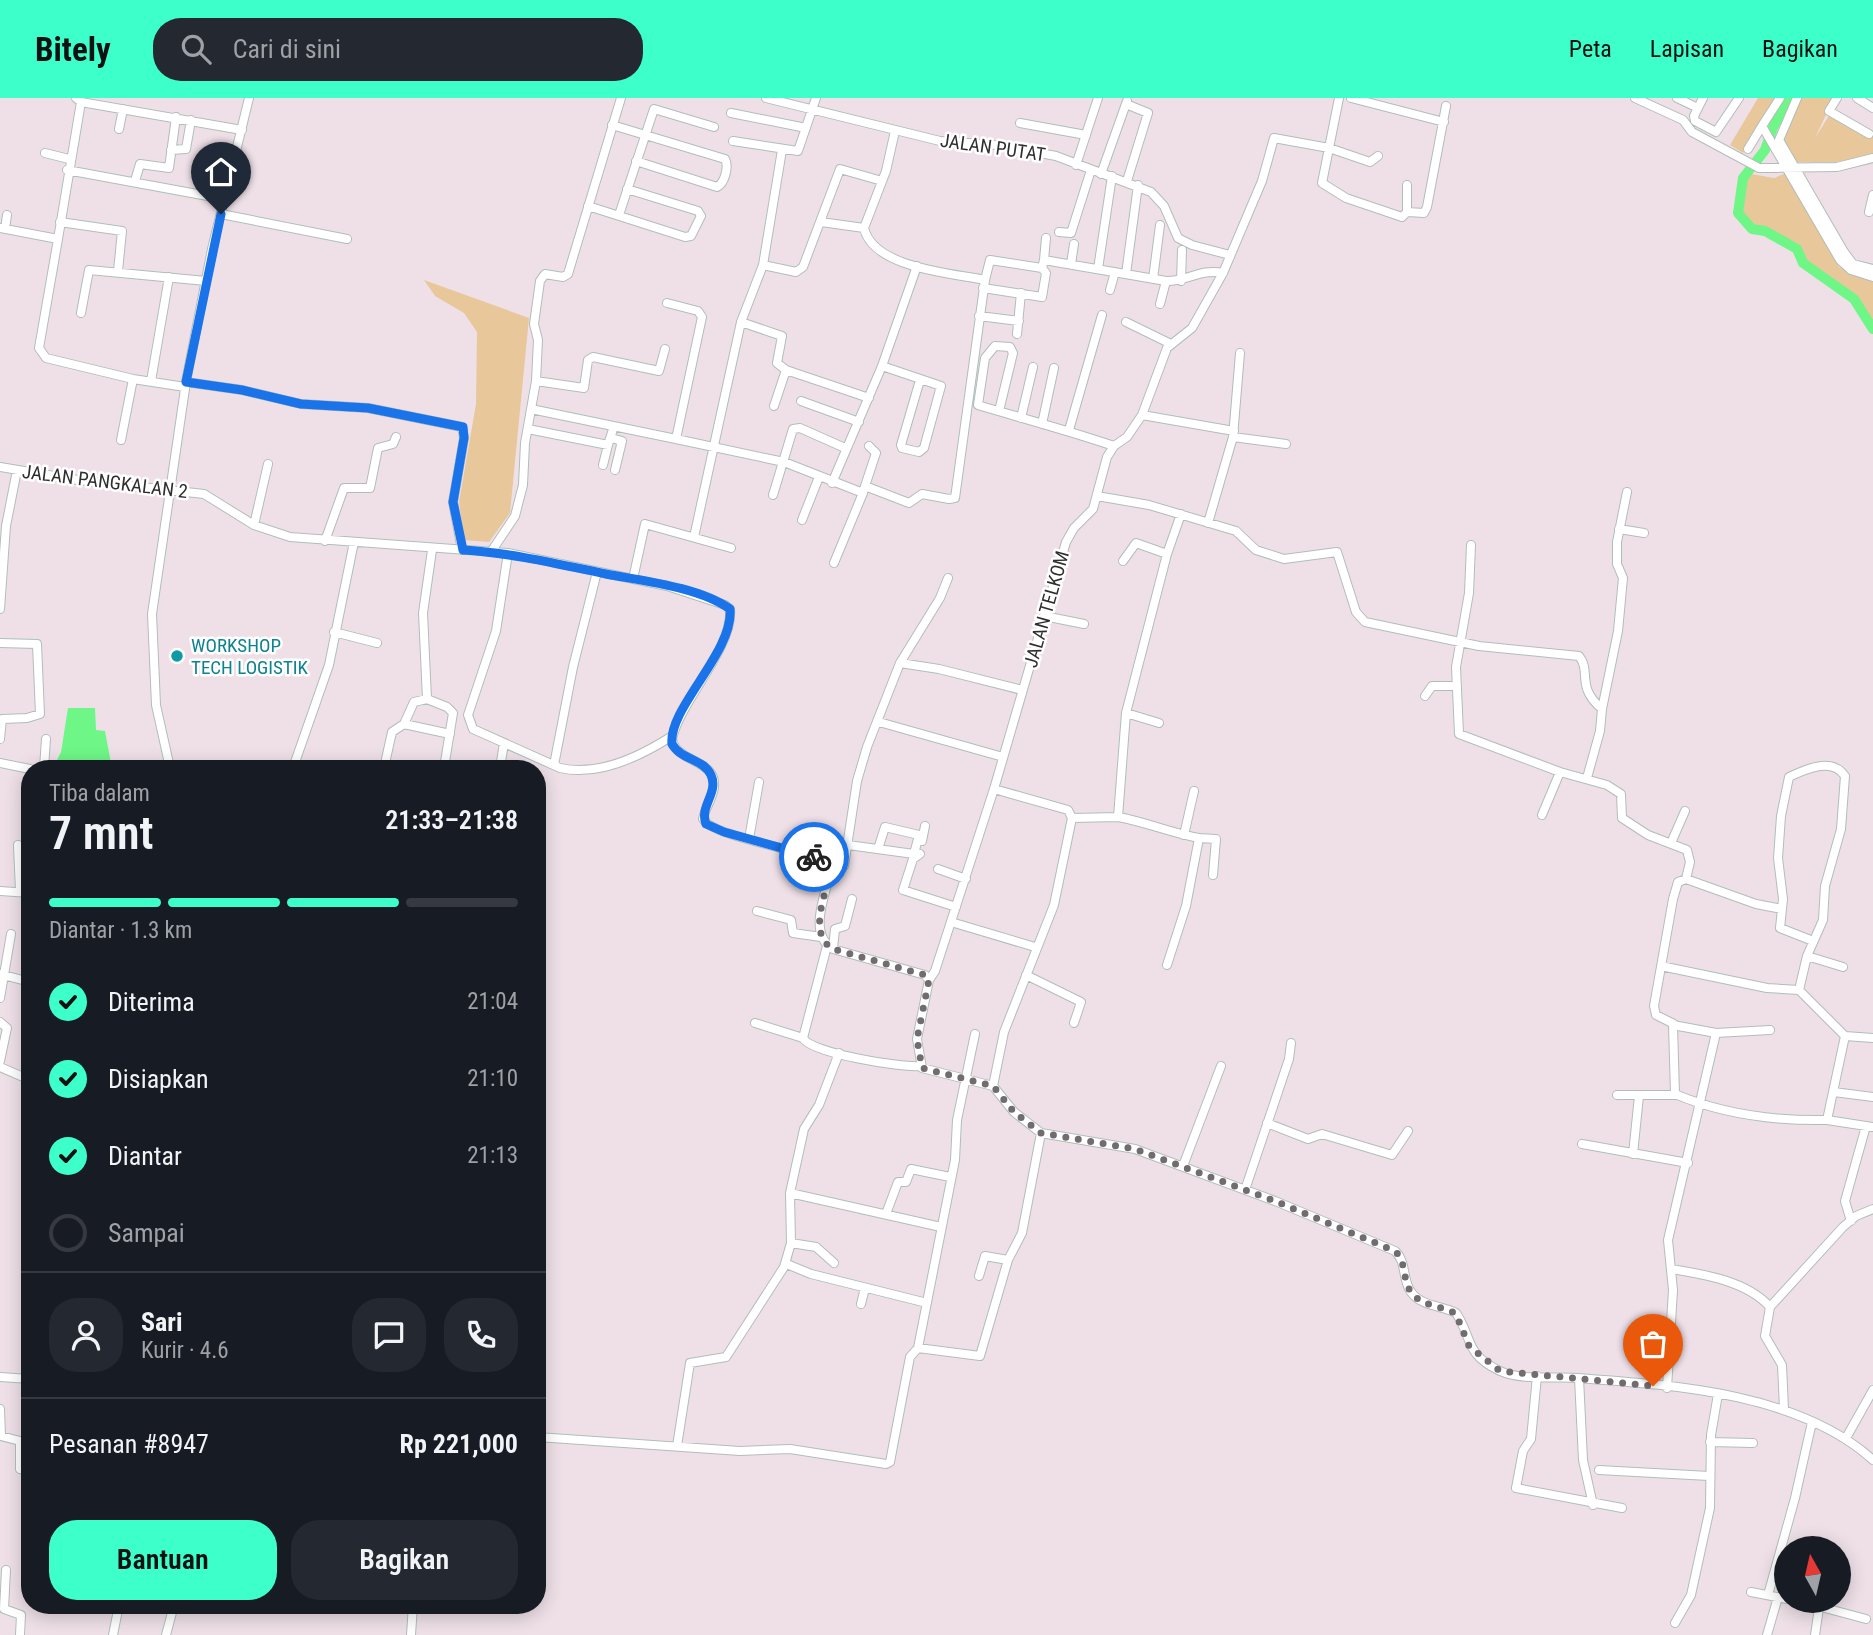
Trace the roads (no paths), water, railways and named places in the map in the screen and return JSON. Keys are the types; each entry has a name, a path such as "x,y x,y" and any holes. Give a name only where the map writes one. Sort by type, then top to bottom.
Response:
{"street":[{"path":"168,760 158,713 151,636 169,488 206,281 249,98"},
{"path":"491,552 512,523 519,502 536,381 538,340 534,324 540,281 545,274 563,277 568,274 621,98"},
{"path":"733,141 782,150 798,150 816,98"},
{"path":"1076,164 1098,98"},
{"path":"1339,98 1324,186 1346,198 1399,217 1407,212 1423,213 1427,207 1446,106"},
{"path":"1351,98 1444,122"},
{"path":"1635,98 1684,120 1692,132 1755,166 1837,167 1873,158"},
{"path":"1677,98 1701,101 1695,121 1718,132 1740,98"},
{"path":"1748,149 1764,129 1780,98"},
{"path":"1788,166 1779,138 1797,98"},
{"path":"1837,98 1829,111 1869,134"},
{"path":"1857,98 1873,108"},
{"name":"JALAN PUTAT","path":"772,99 895,131 966,144 1032,150 1127,181 1159,199 1178,237 1192,245 1230,255"},
{"path":"242,130 79,100 41,354 46,358 133,379 242,390 301,404 368,408 463,427 464,438 453,502 463,550"},
{"path":"1101,174 1127,101 1148,113 1127,181"},
{"path":"119,129 123,109"},
{"path":"619,215 654,109 714,127"},
{"path":"731,113 806,128"},
{"path":"135,181 140,164 169,168 176,117"},
{"path":"171,150 186,149 191,120"},
{"path":"1020,123 1086,135"},
{"path":"612,125 725,159 727,163 723,182 717,187 636,161"},
{"path":"1764,129 1844,252 1853,264 1871,273"},
{"path":"895,131 882,181 864,228 870,241 883,254 984,284 1043,295 1046,238"},
{"name":"JALAN TELKOM","path":"929,980 936,971 966,879 1066,542 1074,528 1093,509 1107,457 1114,446 1128,438 1142,415 1171,344 1192,328 1223,273 1262,181 1274,138 1329,148"},
{"path":"1329,148 1370,162 1378,156"},
{"path":"694,537 741,321 763,265 782,150"},
{"path":"45,153 69,159"},
{"path":"763,265 800,271 840,169 882,181"},
{"path":"67,170 224,199"},
{"path":"1059,232 1071,233 1091,170"},
{"path":"1098,269 1112,176"},
{"path":"1407,185 1407,212"},
{"path":"1126,274 1138,186"},
{"path":"588,206 688,238 701,216 692,209 628,189"},
{"path":"1868,212 1873,195"},
{"path":"221,214 347,239"},
{"path":"7,215 3,229 58,239"},
{"path":"60,222 122,231 118,271 116,275 88,271 81,313"},
{"path":"821,222 864,228"},
{"path":"1153,279 1160,225"},
{"path":"1071,264 1074,244"},
{"path":"1181,281 1182,250"},
{"path":"531,409 784,462 832,483 909,503 922,494 954,498 979,316 990,260 1071,264 1166,281 1181,281 1189,275 1208,272 1223,273"},
{"path":"1208,272 1209,260"},
{"path":"832,483 882,366 917,266"},
{"path":"118,271 206,281"},
{"path":"1110,290 1115,272"},
{"path":"151,381 169,277"},
{"path":"1160,304 1166,281"},
{"path":"1017,334 1021,293"},
{"path":"667,303 698,311 702,317 676,439"},
{"path":"1069,430 1102,315"},
{"path":"979,316 1019,321"},
{"path":"741,321 782,336 777,363 786,370 869,398"},
{"path":"1126,322 1171,344"},
{"path":"999,411 1013,353 1010,347 1003,345 995,346 986,354 976,400 978,405 1042,424 1069,430 1114,446"},
{"path":"536,381 584,388 588,360 593,357 659,371 665,349"},
{"path":"1208,523 1234,434 1240,353"},
{"path":"882,366 939,385 942,389 924,447 919,452 902,448 901,445 920,380"},
{"path":"1021,418 1033,367"},
{"path":"1042,424 1054,368"},
{"path":"774,406 786,370"},
{"path":"121,440 133,379"},
{"path":"801,401 859,422"},
{"path":"1142,415 1286,443"},
{"path":"603,465 614,426"},
{"path":"773,495 796,428 845,448"},
{"path":"528,429 622,441 615,470"},
{"path":"325,541 344,488 370,488 378,448 393,444 396,438"},
{"path":"834,563 876,453 869,446"},
{"path":"254,525 268,464"},
{"name":"JALAN PANGKALAN 2","path":"0,467 110,485 169,488 204,494 254,525 290,537 432,550 508,553 706,597 730,609 720,644 672,736"},
{"path":"0,609 3,554 17,470"},
{"path":"802,520 819,477"},
{"path":"1587,778 1600,731 1622,601 1623,578 1617,564 1619,529 1628,492"},
{"path":"1097,496 1181,514 1236,531 1256,550 1284,559 1338,552 1356,612 1365,622 1460,642 1578,656 1584,666 1588,698 1602,709"},
{"path":"1118,817 1126,713 1167,554 1181,514"},
{"path":"633,579 645,524 731,548"},
{"path":"1619,529 1644,533"},
{"path":"296,760 329,665 354,542"},
{"path":"1123,561 1136,543 1167,554"},
{"path":"1471,545 1469,593 1456,667 1461,736 1560,772 1587,778 1621,794 1622,818 1648,835 1671,843 1690,855 1686,879"},
{"path":"427,699 423,613 432,550"},
{"path":"508,553 496,631 468,715 469,723 479,733 543,760"},
{"path":"554,765 573,667 597,572"},
{"path":"831,870 844,866 857,781 867,747 900,663 940,598 948,578"},
{"path":"1044,616 1084,624"},
{"path":"334,632 377,643"},
{"path":"0,643 37,644 40,714 27,719 2,719 0,739"},
{"path":"900,663 939,669 1022,690"},
{"path":"1425,696 1432,686 1457,686"},
{"path":"386,760 392,732 404,724 414,702 427,699 451,710 445,760"},
{"path":"1126,713 1159,723"},
{"path":"879,722 1003,757"},
{"path":"404,724 450,734"},
{"path":"546,761 565,770 597,768 650,750 672,736 676,750 706,767 713,778 714,787 704,812 706,824 826,861 831,870 819,928 821,937 830,947 925,975 929,980 917,1039 920,1066"},
{"path":"45,760 46,739"},
{"path":"501,760 504,743"},
{"path":"0,763 21,767"},
{"path":"1799,990 1807,956 1823,920 1825,886 1841,829 1845,776 1836,768 1810,768 1789,777 1781,816 1778,858 1781,930 1813,942"},
{"path":"1542,815 1560,772"},
{"path":"749,839 760,782"},
{"path":"993,1086 1004,1032 1035,947 1054,905 1072,818 1068,810 994,789"},
{"path":"1184,835 1194,791"},
{"path":"1671,843 1685,811"},
{"path":"1072,818 1118,817 1150,822 1184,835 1216,839 1213,874"},
{"path":"925,826 920,855 910,863 903,890 956,907"},
{"path":"848,845 914,854 919,835 884,828 878,849"},
{"path":"1167,965 1186,906 1199,838"},
{"path":"0,891 20,891 18,845"},
{"path":"938,869 966,879"},
{"path":"1770,1030 1717,1033 1674,1024 1654,1012 1678,882 1686,879 1756,904 1782,909"},
{"path":"803,1038 835,929 845,926 852,899"},
{"path":"757,911 791,920 793,933 821,937"},
{"path":"951,922 1035,947"},
{"path":"0,998 1,974 11,934"},
{"path":"1807,956 1843,967"},
{"path":"1661,966 1767,988 1799,990 1845,1036 1873,1038"},
{"path":"1,974 21,980"},
{"path":"1026,975 1082,1002 1074,1023"},
{"path":"0,1022 7,1028 0,1061"},
{"path":"755,1023 803,1038 808,1045 904,1068 920,1066 993,1086 1014,1112 1041,1133 1122,1146 1183,1166 1395,1251 1400,1256 1409,1289 1430,1305 1458,1316 1469,1346 1500,1371 1718,1394 1784,1409 1846,1438 1873,1460"},
{"path":"1674,1024 1674,1092 1678,1095"},
{"path":"1667,1388 1673,1290 1668,1240 1717,1033"},
{"path":"546,1438 740,1451 790,1448 886,1464 890,1462 905,1374 910,1357 918,1349 950,1177 964,1078 975,1034"},
{"path":"1827,1120 1845,1036"},
{"path":"1245,1190 1289,1059 1291,1044"},
{"path":"677,1446 690,1363 726,1357 783,1267 791,1243 790,1193 804,1129 819,1105 839,1053"},
{"path":"1183,1166 1221,1066"},
{"path":"0,1067 21,1076"},
{"path":"1834,1092 1873,1097"},
{"path":"1617,1096 1678,1095 1701,1104 1788,1121 1827,1120 1870,1126 1846,1201 1851,1221"},
{"path":"1633,1154 1639,1096"},
{"path":"1266,1123 1308,1139 1322,1134 1392,1155 1408,1131"},
{"path":"918,1349 981,1356 1008,1260 1022,1233 1041,1133"},
{"path":"1582,1144 1688,1163"},
{"path":"886,1214 898,1182 907,1181 911,1169 950,1177"},
{"path":"790,1193 941,1227"},
{"path":"1784,1409 1783,1368 1777,1352 1769,1346 1765,1336 1770,1307 1851,1221 1873,1209"},
{"path":"791,1243 816,1247 834,1263"},
{"path":"979,1276 985,1256 1008,1260"},
{"path":"789,1265 927,1303"},
{"path":"1671,1269 1712,1277 1755,1293 1770,1307"},
{"path":"861,1304 865,1288"},
{"path":"1536,1376 1531,1439 1522,1451 1516,1488 1593,1505 1622,1508"},
{"path":"0,1377 21,1378"},
{"path":"1579,1378 1583,1460 1593,1505"},
{"path":"1846,1438 1873,1390"},
{"path":"1675,1623 1691,1595 1710,1508 1710,1442 1718,1394"},
{"path":"0,1409 1,1436 20,1441 21,1469"},
{"path":"1768,1595 1795,1498 1812,1422"},
{"path":"1710,1442 1753,1443"},
{"path":"1600,1470 1709,1476"},
{"path":"6,1570 4,1609 21,1615 20,1635"},
{"path":"1751,1592 1774,1596"},
{"path":"113,1635 117,1614"},
{"path":"166,1635 172,1614"},
{"path":"411,1635 412,1614"},
{"path":"1767,1635 1776,1614"},
{"path":"1815,1635 1818,1614"},
{"path":"1851,1614 1866,1619"}],"waterway":[{"path":"1791,98 1773,127 1765,150 1743,178 1738,213 1752,229 1765,231 1797,249 1803,263 1854,299 1873,329"}],"place":[{"name":"WORKSHOP TECH LOGISTIK","path":"177,656"}]}
